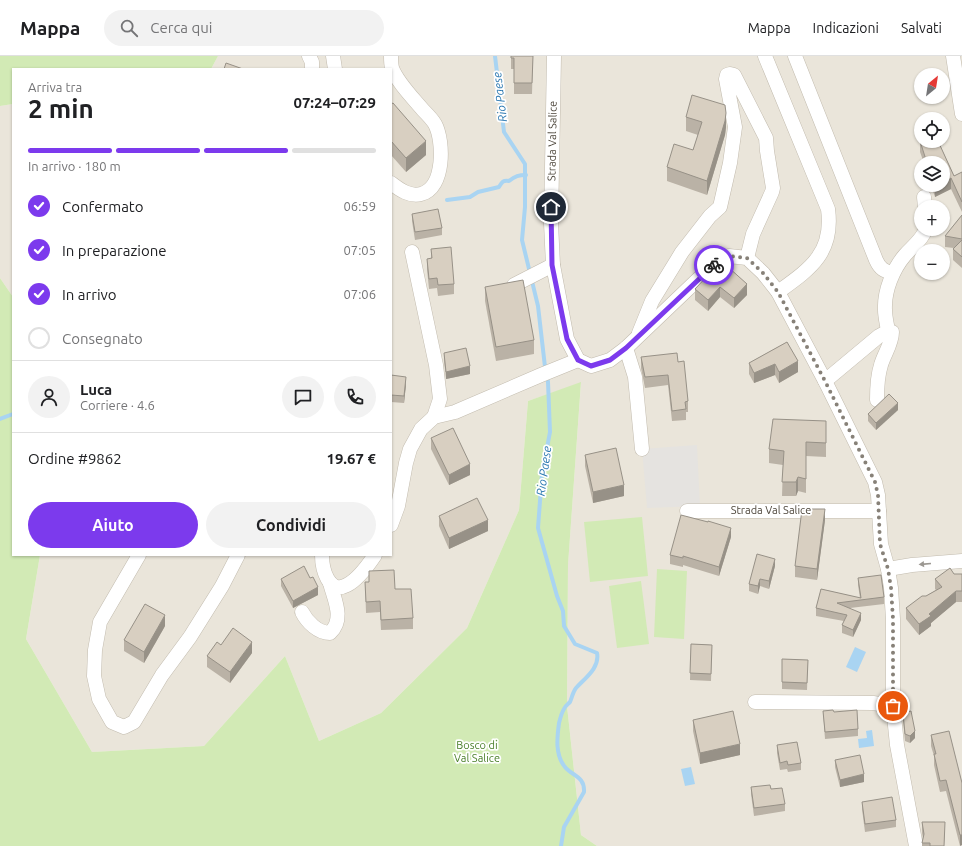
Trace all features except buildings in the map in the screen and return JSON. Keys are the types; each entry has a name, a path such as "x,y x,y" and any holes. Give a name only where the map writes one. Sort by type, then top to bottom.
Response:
{"street":[{"path":"309,56 312,62 312,68"},
{"path":"333,56 335,68"},
{"path":"391,56 392,68 398,79 434,123 438,133 440,146 440,167 438,178 432,189 426,193 417,195 409,194 392,184"},
{"name":"Strada Val Salice","path":"554,56 550,223 552,265 567,339 578,360"},
{"path":"765,56 828,209 829,220 828,237 823,251 805,273 778,292"},
{"path":"795,56 876,260 879,266 884,270 894,274"},
{"path":"956,62 962,114"},
{"path":"638,337 652,301 682,252 710,216 720,207 730,163 735,127 726,79 727,75 730,74 734,75 766,138 773,188 753,234 747,258"},
{"path":"877,400 878,375 892,338 892,332 888,331 885,309 886,293 894,274 904,257 923,236"},
{"path":"392,523 398,506 410,449 421,429 434,417 440,399 436,365 412,252"},
{"path":"434,417 455,412 578,360 591,366 610,360 638,337 713,265 728,256 747,258 763,273 778,292 825,381 875,482 878,495 880,544 888,569 893,619 893,706 897,745 916,846"},
{"path":"524,279 552,265"},
{"path":"825,381 879,336 888,331"},
{"path":"626,348 635,377 642,449"},
{"name":"Strada Val Salice","path":"687,511 879,511"},
{"path":"138,556 100,622 95,650 94,676 99,699 112,722 124,727 134,722 162,675 190,637 222,586 237,556"},
{"path":"302,612 308,622 321,631 330,633 333,630 338,614 330,583 323,569 322,556"},
{"path":"330,583 340,587 346,586 361,572 374,556"},
{"path":"888,569 912,565 962,561"},
{"path":"755,702 873,703 893,706"}],"shaded area":[{"path":"218,56 962,56 962,846 597,846 581,835 567,706 568,565 581,383 528,401 519,510 467,628 381,713 319,741 285,656 204,746 92,752 26,639 40,556 392,556 392,68 212,68"},
{"path":"12,104 12,296 0,278 0,106"},
{"path":"697,445 700,506 647,508 642,449"}],"green space":[{"path":"0,56 218,56 212,68 12,68 12,104 0,106"},
{"name":"Bosco di Val Salice","path":"0,278 12,296 12,556 40,556 26,639 92,752 204,746 285,656 319,741 381,713 467,628 519,510 528,401 581,382 568,565 567,706 581,835 597,846 0,846"},
{"path":"642,517 648,576 590,582 584,522"},
{"path":"657,569 687,571 684,639 654,637"},
{"path":"641,581 649,644 617,648 609,586"}],"water":[{"path":"855,647 866,652 857,672 846,667"},
{"path":"872,730 874,746 859,748 858,739 867,738 866,731"},
{"path":"691,767 695,784 685,786 681,769"}],"waterway":[{"name":"Rio Paese","path":"495,56 504,132 525,164 525,207 522,240 538,306 548,382 550,432 542,474 538,528 557,596 563,611 564,626 575,644 597,653 594,668 576,688 570,702 563,710 559,723 557,740 558,752 565,767 580,779 584,787 584,792 564,827 561,846"},
{"path":"447,200 470,197 478,192 499,187 504,181 509,181 517,176 526,175"},
{"path":"0,419 12,414"}],"way so far":[{"path":"714,265 728,256 747,258 763,273 778,292 825,381 875,482 878,495 880,544 888,569 891,588 893,619 893,706"}],"route":[{"path":"551,207 550,223 552,265 567,339 578,360 591,366 610,360 626,348 714,265"}]}
